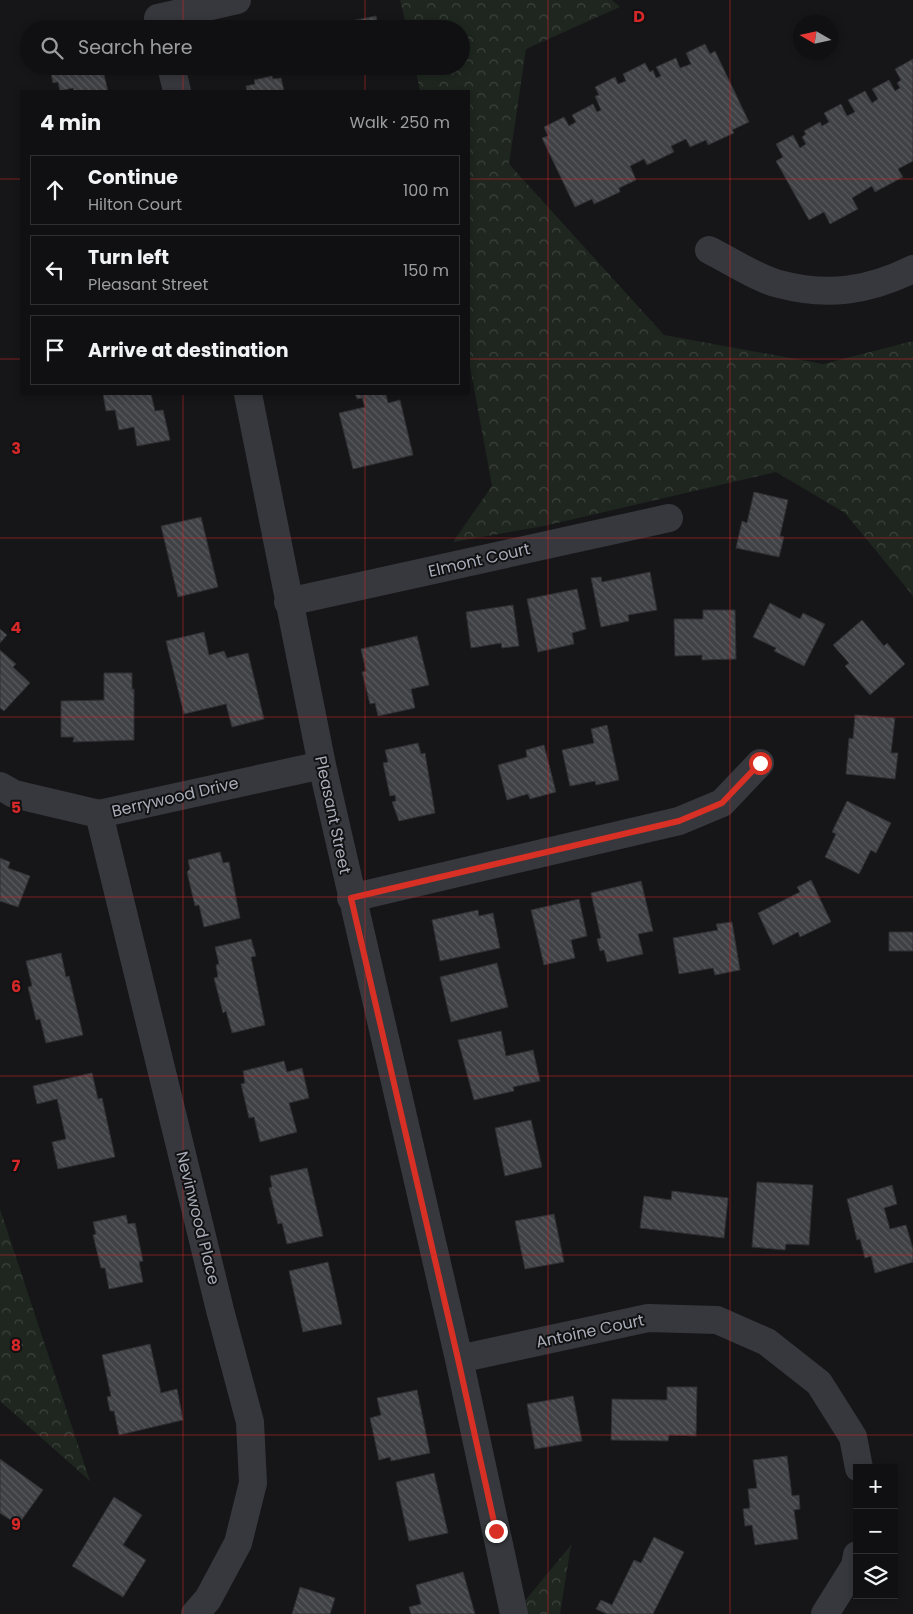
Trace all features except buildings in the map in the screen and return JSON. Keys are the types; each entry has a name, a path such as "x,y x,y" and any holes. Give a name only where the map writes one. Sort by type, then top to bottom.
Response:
{"street":[{"path":"158,16 237,0"},
{"path":"173,75 177,90"},
{"path":"709,250 777,284 830,292 884,283 913,269"},
{"name":"Pleasant Street","path":"248,395 288,602 351,898 458,1359 514,1614"},
{"name":"Elmont Court","path":"288,602 669,518"},
{"path":"351,898 679,821 722,803 760,763"},
{"name":"Berrywood Drive","path":"0,786 14,794 99,814 322,765"},
{"name":"Nevinwood Place","path":"99,814 220,1310 250,1422 253,1482 238,1543 208,1598 195,1614"},
{"name":"Antoine Court","path":"458,1359 648,1318 717,1320 767,1342 819,1383 853,1438 857,1464"},
{"path":"825,1614 853,1569"}],"green space":[{"path":"400,0 612,0 620,7 526,49 509,164 664,335 823,364 913,341 913,596 845,513 776,472 544,526 453,542 492,486 470,366 470,90 420,90 417,75 470,75 470,20 405,20"},
{"path":"0,1209 90,1481 0,1401"},
{"path":"571,1545 560,1614 514,1614"}],"route":[{"path":"496,1531 351,898 679,821 722,803 760,763"}]}
